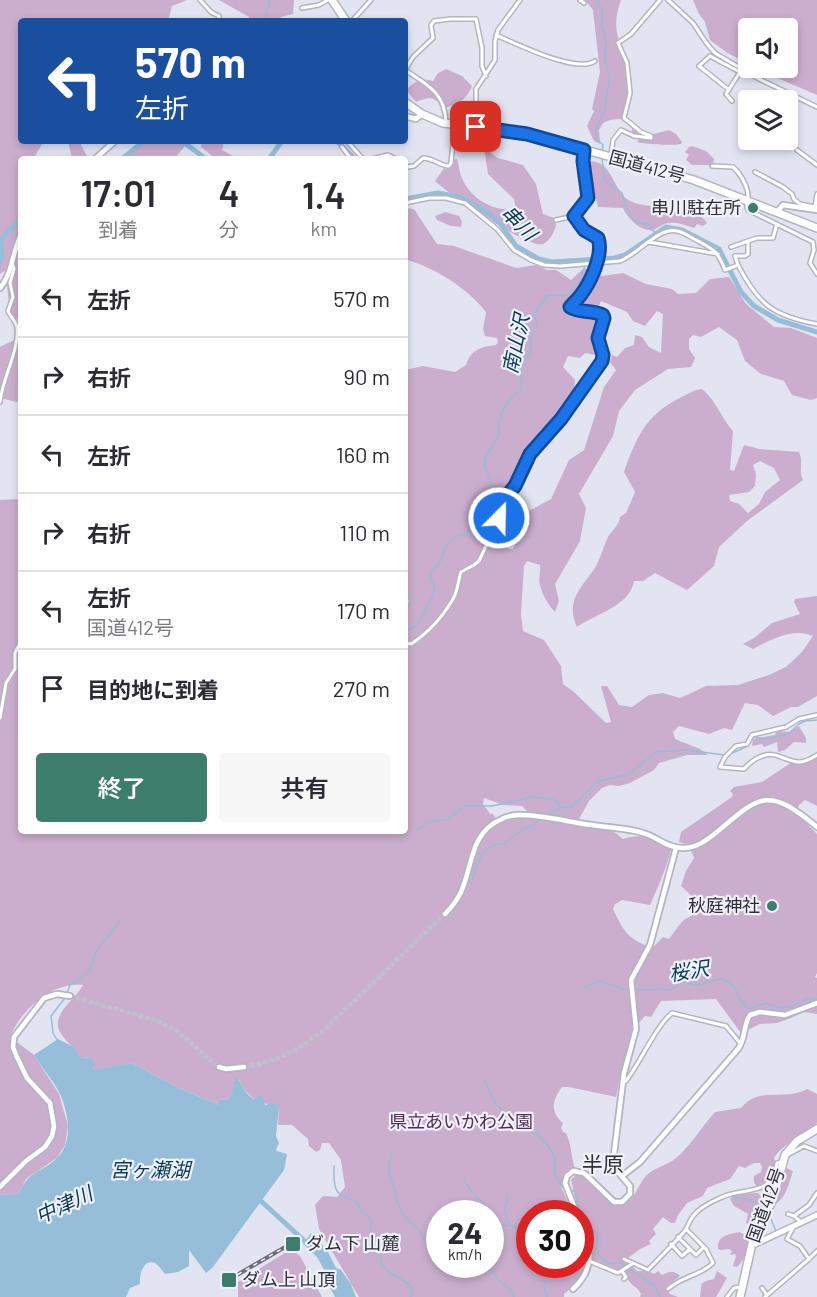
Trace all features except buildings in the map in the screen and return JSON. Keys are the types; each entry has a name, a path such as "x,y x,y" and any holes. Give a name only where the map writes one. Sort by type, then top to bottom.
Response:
{"highway":[{"path":"330,0 344,18"},
{"name":"国道412号","path":"408,104 422,114 446,124 527,134 694,180 817,228"},
{"name":"国道412号","path":"740,1297 751,1246 773,1199 784,1158 797,1141 817,1129"}],"main road":[{"path":"751,1246 817,1215"}],"street":[{"path":"200,0 219,18"},
{"path":"302,8 330,0"},
{"path":"355,18 371,0"},
{"path":"476,127 476,89 495,60 496,35 502,23 520,0"},
{"path":"611,158 613,140 621,130 634,136 651,138 624,118 630,93 627,63 618,42 631,34 660,0"},
{"path":"668,0 693,23 710,49 740,72 726,95 732,101"},
{"path":"408,64 412,57 433,38 431,26 434,21 450,18 476,19 482,48 482,66 486,76"},
{"path":"496,35 540,54 569,63 591,64 595,61"},
{"path":"729,90 699,66 710,56 817,107"},
{"path":"408,72 438,94 443,101 446,124"},
{"path":"408,118 416,119 422,114"},
{"path":"408,166 423,158 432,158 442,165 449,166 455,125"},
{"path":"98,156 112,144"},
{"path":"350,144 360,156"},
{"path":"342,147 349,156"},
{"path":"556,220 574,216 588,198 583,161 584,150"},
{"path":"797,150 817,165"},
{"path":"712,166 733,167 739,173 748,195 746,207 748,210 813,242 814,250 810,263 817,274"},
{"path":"755,172 783,187 800,204 816,208"},
{"path":"816,208 817,194"},
{"path":"408,203 429,198 455,200 473,209 497,229 514,250 544,265 560,266 624,260 660,234 675,230 716,250 727,271 737,265"},
{"path":"777,212 782,205 816,208"},
{"path":"408,643 414,642 438,620 454,596 461,572 477,563 499,518 501,503 515,486 528,457 561,419 602,361 603,355 598,341 604,316 598,312 576,310 570,307 582,294 600,248 598,238 584,230 574,216"},
{"path":"731,247 757,238 773,238 777,224"},
{"path":"0,288 7,279 18,241"},
{"path":"649,242 718,254"},
{"path":"748,242 748,254 735,256 737,265 756,295 766,305 788,317 817,324"},
{"path":"0,402 1,389 14,349 17,330 8,311 13,297 10,283 14,270 12,262"},
{"path":"0,718 6,683 15,669 15,651 18,646"},
{"path":"817,715 799,719 786,727 752,735 747,744 736,746 728,753 720,767 744,769 755,758 763,755 775,755 802,762 817,756"},
{"path":"445,914 457,900 479,837 492,824 509,816 531,816 641,833 676,848 701,844 741,810 760,801 774,801 788,805 817,827"},
{"path":"571,1200 566,1189 567,1176 573,1171 589,1177 611,1201 622,1202 628,1198 631,1190 628,1182 616,1168 614,1154 622,1081 636,1029 632,990 633,974 645,955 654,931 676,848"},
{"path":"0,1187 26,1161 45,1147 52,1136 54,1126 50,1103 27,1078 15,1055 14,1037 44,998 61,994 70,996"},
{"path":"622,1176 640,1162 741,1044 746,1022 753,1014 760,1012 784,1015 817,1003"},
{"path":"622,1081 627,1081 636,1069 646,1050 672,1013 726,1026 741,1044"},
{"path":"219,1067 244,1068"},
{"path":"624,1260 648,1270 686,1228 694,1215 712,1202 738,1192 756,1191 763,1188 774,1175 777,1163 804,1146 817,1151"},
{"path":"794,1216 809,1205 817,1193"},
{"path":"788,1214 794,1216 798,1224 787,1239 800,1246 809,1259"},
{"path":"669,1289 683,1277 703,1271 714,1263 711,1255 686,1228"},
{"path":"678,1237 697,1255 704,1247"},
{"path":"671,1244 682,1256 690,1250"},
{"path":"762,1288 766,1296 817,1251"},
{"path":"594,1262 616,1272 622,1271 633,1263"},
{"path":"622,1271 626,1277 624,1279"},
{"path":"573,1289 585,1278"},
{"path":"727,1297 734,1288 742,1288"}],"green space":[{"path":"0,0 187,0 172,6 169,18 18,18 18,144 42,144 35,156 18,156 18,320 10,313 7,285 15,277 15,264 0,274"},
{"path":"219,0 294,0 293,14 281,18 249,17"},
{"path":"585,0 621,0 616,24 621,47 630,62 625,76 631,86 625,116 646,136 669,130 676,134 681,144 637,142 639,139 632,134 632,127 620,119 603,123 599,130 600,144 594,141 587,126 594,111 592,109 600,72 593,10"},
{"path":"693,0 817,0 817,95 777,78 798,78 798,18 738,18 738,59 710,40 705,22"},
{"path":"446,69 462,76 472,86 468,95 458,103 445,108 432,99 416,102 408,92 408,88 418,81 433,81 438,73"},
{"path":"69,144 81,144 87,156 72,156"},
{"path":"138,144 183,144 185,146 177,156 124,156"},
{"path":"202,144 224,144 222,150 233,156 212,156 201,147"},
{"path":"692,146 706,151 714,159 713,165 692,165 686,160 689,155 685,152"},
{"path":"484,148 498,158 523,165 536,184 543,214 554,218 556,225 552,236 546,243 535,243 522,238 471,208 435,181 450,160 457,159 465,185 476,197 490,206 513,209 514,199 488,174"},
{"path":"590,161 604,166 620,191 630,201 667,208 680,213 693,211 707,223 703,226 697,224 694,228 668,223 648,230 635,224 623,208 598,207 592,180 583,163"},
{"name":"県立あいかわ公園","path":"408,208 414,209 437,244 454,246 516,268 536,265 547,270 556,270 571,280 584,268 602,276 623,273 646,284 672,289 678,294 696,293 710,279 729,277 746,304 774,327 791,328 817,338 817,398 811,400 792,395 784,381 761,374 745,361 737,340 719,327 701,337 693,335 689,339 689,349 695,358 691,367 668,369 635,390 619,411 613,436 579,494 586,508 580,541 555,584 559,601 555,612 541,588 540,565 527,561 524,566 521,614 523,631 544,640 561,666 563,684 606,723 611,722 601,686 607,686 619,705 632,707 649,695 663,693 680,698 706,686 738,685 786,667 802,652 813,636 790,634 753,649 743,644 772,623 800,614 794,602 795,599 817,596 817,696 798,707 791,707 773,716 758,705 745,703 732,730 724,728 709,734 679,726 673,732 675,739 700,749 708,755 687,755 659,763 654,770 630,783 602,788 589,801 577,820 528,812 522,806 503,805 484,798 483,804 498,821 528,818 613,831 623,839 637,836 648,838 671,850 650,905 622,900 615,904 613,909 627,933 652,948 663,937 669,939 682,921 694,914 698,902 681,886 694,858 689,845 679,842 681,832 732,797 733,794 730,791 734,787 762,782 792,762 802,763 817,756 817,806 805,800 799,805 796,813 817,834 817,973 815,977 817,978 817,1014 804,1012 777,1023 760,1024 741,1033 716,999 661,1001 651,1017 645,1016 634,1028 616,1097 562,1087 554,1101 554,1110 563,1123 561,1128 568,1138 575,1169 564,1176 561,1187 567,1200 516,1200 516,1278 581,1278 564,1294 564,1297 359,1297 319,1229 315,1205 323,1196 337,1197 345,1187 341,1160 329,1143 322,1143 320,1150 316,1152 309,1146 308,1139 292,1125 278,1125 279,1106 265,1103 249,1095 239,1079 229,1099 219,1100 219,1105 181,1089 132,1063 94,1071 91,1058 80,1057 59,1030 58,1024 62,1012 83,985 60,988 39,999 22,1017 10,1037 34,1055 59,1094 68,1126 65,1145 57,1158 26,1179 18,1194 0,1195 0,500 18,499 18,834 408,834 408,369 423,366 455,372 466,365 477,350 496,345 498,342 497,338 485,336 483,329 486,312 480,305 452,281 408,260","holes":["601,301 627,312 633,321 645,326 657,311 663,314 661,353 649,347 642,337 635,335 634,345 625,348 617,357 612,355 610,362 616,370 604,387 584,450 569,460 551,499 529,511 513,549 509,549 501,534 501,525 503,516 520,484 518,471 574,395 575,380 563,367 568,356 580,358 585,353 599,356 605,354 605,328 610,315 598,309"]},
{"path":"445,212 459,216 462,221 461,227 451,226 437,220 435,216"},
{"path":"18,325 18,402 0,398 0,347 14,340"},
{"path":"702,389 707,393 733,431 730,470 734,471 744,445 759,449 799,452 803,480 747,521 719,547 714,566 687,590 655,573 643,581 634,581 631,590 619,603 577,627 573,610 576,595 595,568 608,537 620,517 626,513 635,492 624,472 642,431 649,421 668,405","holes":["760,461 774,468 780,480 765,492 759,504 748,513 739,504 730,501 729,495 749,492 755,486 756,474 753,465"]},
{"path":"799,726 806,738 806,743 794,742 785,750 778,752 777,742 764,747 762,744 752,746 753,739 775,735 777,731 790,732"},
{"path":"807,1089 817,1094 817,1123 778,1152 774,1158 775,1162 770,1177 770,1194 762,1204 765,1210 755,1226 746,1223 748,1214 734,1206 730,1199 735,1194 758,1193 762,1197 767,1194 764,1186 760,1187 754,1182 754,1176 761,1172 760,1163 754,1163 745,1168 739,1166 730,1179 707,1188 703,1196 687,1203 675,1223 663,1217 653,1229 656,1234 649,1241 651,1244 628,1258 629,1263 637,1271 648,1271 654,1274 658,1271 662,1275 671,1272 678,1274 680,1276 665,1288 670,1294 678,1297 640,1297 640,1292 621,1270 618,1272 609,1269 594,1260 594,1200 576,1200 571,1180 577,1174 588,1180 606,1199 623,1204 632,1198 648,1174 681,1154 715,1112 741,1108 748,1101 764,1095 798,1093"},
{"path":"783,1166 793,1171 784,1195 774,1205"},
{"path":"740,1232 746,1236 747,1249 743,1260 737,1267 733,1266 735,1254 730,1255 732,1251 729,1249 718,1249 718,1244 725,1236"},
{"path":"291,1249 300,1256 322,1297 238,1297 238,1282"},
{"path":"717,1271 727,1278 716,1297 700,1297 702,1284 714,1279"}],"water":[{"name":"宮ヶ瀬湖","path":"58,1039 74,1047 80,1057 91,1058 95,1064 94,1070 132,1063 181,1089 219,1105 219,1100 229,1099 237,1077 251,1097 254,1099 262,1095 265,1105 273,1103 279,1106 276,1136 279,1143 276,1149 287,1154 284,1170 213,1267 206,1273 189,1250 189,1266 178,1272 165,1274 155,1263 147,1263 141,1273 140,1284 130,1288 126,1297 0,1297 0,1195 18,1194 26,1181 55,1160 65,1146 68,1128 66,1110 60,1094 34,1055"},
{"path":"311,1233 327,1250 336,1268 341,1270 351,1284 356,1297 335,1297 329,1286 332,1284 317,1257 303,1244"}],"waterway":[{"path":"266,18 270,0"},
{"path":"597,0 602,10 602,25 606,41 605,61 610,76 604,112 595,131 598,140 603,145 602,151"},
{"name":"串川","path":"126,156 140,144"},
{"name":"串川","path":"186,144 202,156"},
{"name":"串川","path":"271,156 280,144"},
{"name":"串川","path":"340,144 352,156"},
{"path":"602,159 605,181 622,193 635,221 648,224 655,233"},
{"name":"串川","path":"408,198 438,193 460,197 487,212 500,223 516,246 539,259 552,262 615,258 625,255 666,227 682,230 719,249 741,292 754,306 778,320 817,332"},
{"name":"串川","path":"0,262 2,240 9,230 18,223"},
{"name":"南山沢","path":"408,631 419,623 434,593 430,576 441,561 445,546 456,537 468,532 479,522 491,484 484,464 486,456 498,437 498,426 503,410 512,397 521,390 521,371 523,363 531,354 531,338 536,325 534,314 547,296 562,296 572,292 579,282 587,260"},
{"path":"730,754 748,746 753,737 765,739 787,735 799,724 817,720"},
{"path":"546,816 561,807 570,808 599,781 629,774 656,752 685,750 725,755"},
{"path":"417,830 429,822 448,819 465,806 492,806 532,797 552,799 560,806"},
{"path":"471,882 482,853 494,845 505,843 522,830 538,822"},
{"path":"67,993 70,985 89,972 96,952 119,922"},
{"name":"桜沢","path":"584,987 600,981 627,990 660,988 670,991 682,982 697,985 721,979 732,985 748,1009 766,1003 783,1008 805,1000 817,999"},
{"path":"57,1040 53,1033 51,1016 65,998"},
{"path":"485,1081 498,1106 531,1130 552,1152 555,1160 554,1174 564,1189"},
{"path":"391,1154 388,1170 396,1199 404,1216 419,1230 426,1241"},
{"path":"334,1166 334,1182 337,1191 357,1203 360,1210 372,1220 371,1236 377,1246 382,1265 390,1273 409,1284 412,1289 411,1297"},
{"path":"464,1178 479,1200"},
{"path":"569,1190 574,1191 579,1209 598,1235 596,1252 604,1260 612,1264 620,1263 654,1285 660,1297"},
{"path":"507,1196 504,1209 510,1225"},
{"path":"733,1197 750,1200 763,1207"},
{"name":"中津川","path":"256,1199 310,1246"},
{"path":"770,1217 776,1231"},
{"path":"504,1225 516,1228"},
{"path":"498,1278 509,1288 514,1297"},
{"path":"544,1278 547,1297"}],"tunnel":[{"path":"244,1067 278,1058 316,1036 445,914"},
{"path":"70,996 155,1020 177,1031 219,1067"}],"railway":[{"path":"230,1279 292,1243"}],"place":[{"name":"串川駐在所","path":"753,208"},
{"name":"秋庭神社","path":"772,906"},
{"name":"ダム下 山麓","path":"293,1244"},
{"name":"ダム上 山頂","path":"229,1280"}],"district":[{"name":"半原","path":"603,1165"}],"route":[{"path":"476,127 527,134 584,150 583,161 588,198 574,216 586,232 598,238 600,242 597,262 590,279 582,294 571,304 570,308 598,312 603,315 604,320 598,338 603,355 602,361 561,419 530,454 515,486 501,503 499,518"}]}
